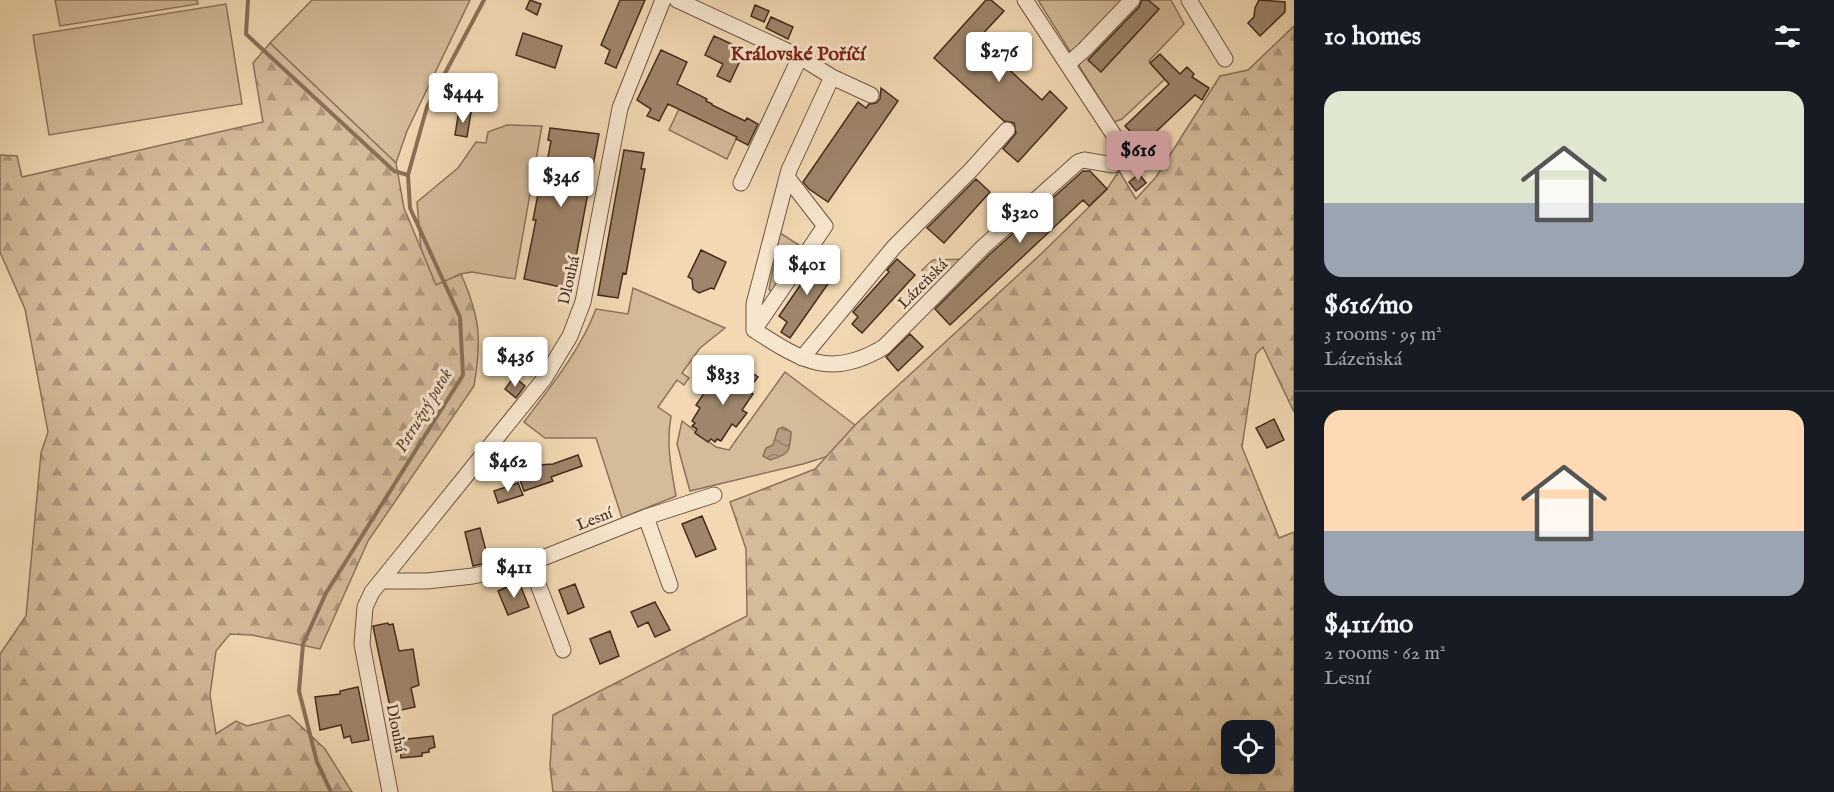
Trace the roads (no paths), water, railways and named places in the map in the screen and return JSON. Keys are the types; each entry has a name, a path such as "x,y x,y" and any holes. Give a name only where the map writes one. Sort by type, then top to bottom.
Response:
{"street":[{"name":"Dlouhá","path":"390,792 362,644 364,607 372,592 544,380 570,336 583,302 620,108 663,0"},
{"path":"677,0 800,57 832,77 871,95"},
{"path":"1025,0 1068,64 1132,0"},
{"path":"1189,0 1225,59"},
{"path":"741,183 800,57"},
{"name":"Lázeňská","path":"754,330 811,362 839,365 856,362 884,347 982,247 1078,162 1084,160 1113,165 1124,158 1125,152 1068,64"},
{"path":"754,330 754,304 787,177 832,77"},
{"path":"802,358 894,248 1007,130"},
{"path":"754,330 825,226 787,177"},
{"name":"Lesní","path":"381,581 427,581 473,576 530,563 646,517 714,495"},
{"path":"646,517 670,585"},
{"path":"530,563 563,650"}],"water":[{"path":"783,427 791,432 789,449 785,454 770,460 763,456 766,448 773,445 778,429"}],"waterway":[{"path":"248,0 246,34 394,171 408,175"},
{"name":"Pstružný potok","path":"331,792 317,762 299,691 303,644 326,593 463,375 460,317 410,208 408,175 427,107 484,0"}],"district":[{"name":"Královské Poříčí","path":"798,53"}]}
